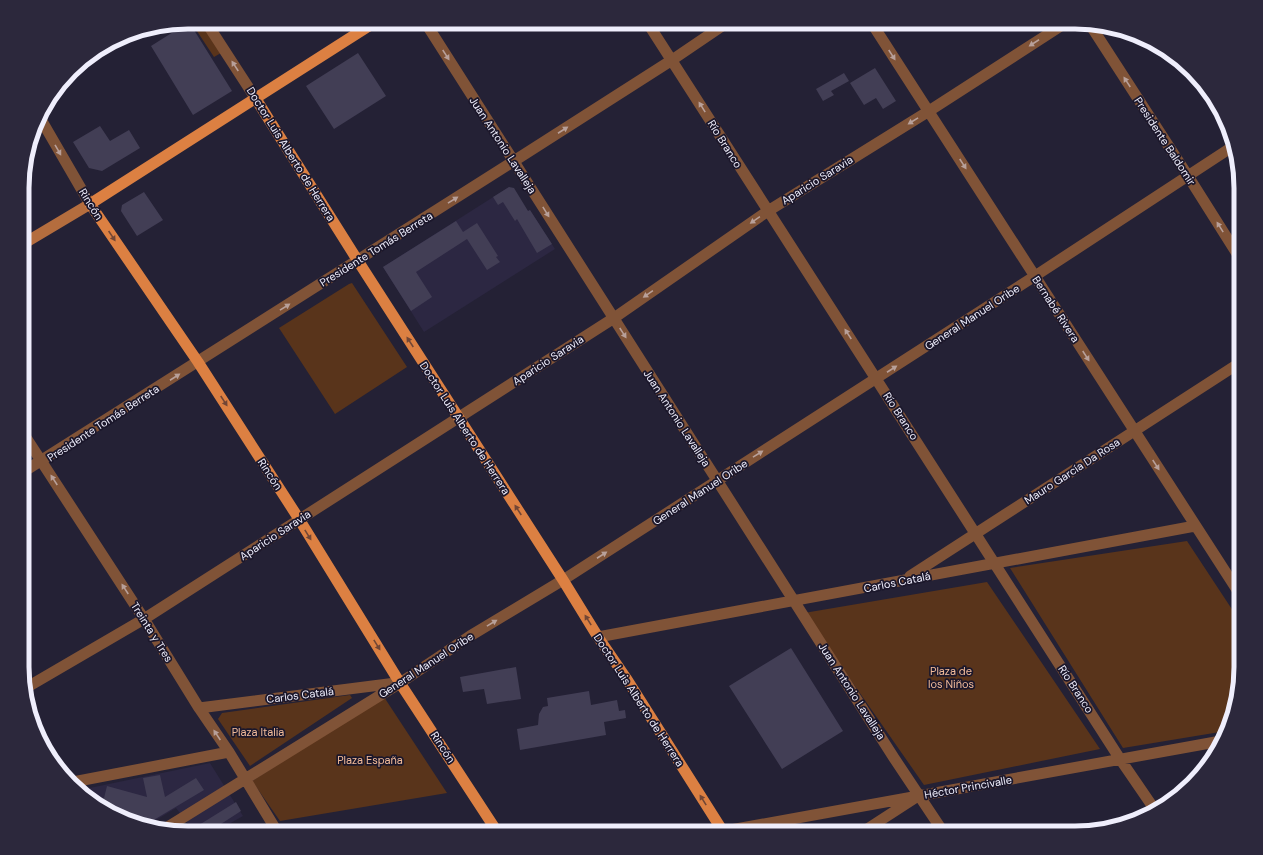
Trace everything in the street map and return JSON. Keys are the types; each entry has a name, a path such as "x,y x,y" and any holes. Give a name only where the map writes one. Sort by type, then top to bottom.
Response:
{"main road":[{"path":"29,240 90,204 364,29"},
{"name":"Doctor Luis Alberto de Herrera","path":"256,99 458,418 563,580 598,637 626,678 716,826"},
{"name":"Rincón","path":"90,204 198,362 299,519 400,683 493,826"}],"street":[{"name":"Doctor Luis Alberto de Herrera","path":"211,29 256,99"},
{"name":"Juan Antonio Lavalleja","path":"429,29 918,796 939,826"},
{"name":"Río Branco","path":"652,29 1120,759 1152,806"},
{"name":"Presidente Tomás Berreta","path":"29,469 358,261 672,60 718,29"},
{"name":"Bernabé Rivera","path":"876,29 1195,526 1234,583"},
{"name":"Aparicio Saravia","path":"30,686 144,619 458,418 614,318 768,211 929,111 1055,29"},
{"name":"Presidente Baldomir","path":"1093,30 1234,249"},
{"name":"Rincón","path":"43,123 90,204"},
{"name":"General Manuel Oribe","path":"171,825 400,683 470,636 563,580 877,379 1229,149"},
{"name":"Mauro García Da Rosa","path":"904,580 1234,367"},
{"name":"Treinta y Tres","path":"29,442 144,619 199,708 229,752 274,826"},
{"name":"Carlos Catalá","path":"598,637 1195,526"},
{"name":"Carlos Catalá","path":"199,708 400,683"},
{"name":"Héctor Princivalle","path":"753,826 1215,742"},
{"path":"78,781 229,752"},
{"path":"872,826 918,796"}],"shaded area":[{"path":"509,187 528,211 530,210 555,249 424,332 383,267"},
{"path":"210,763 243,816 225,826 190,826 176,808 152,822 137,818 118,810 86,789"}],"green space":[{"path":"196,29 206,29 221,53 214,57"},
{"path":"352,283 407,367 335,414 279,328"},
{"path":"1187,541 1234,612 1233,687 1229,708 1220,732 1123,748 1010,568"},
{"name":"Plaza de los Niños","path":"987,582 1100,749 924,785 804,613"},
{"name":"Plaza Italia","path":"350,695 352,698 250,766 218,719 222,713"},
{"name":"Plaza España","path":"384,697 447,793 280,821 252,781"}],"building":[{"path":"178,29 193,29 232,91 193,115 151,46"},
{"path":"358,53 386,96 334,129 306,86"},
{"path":"875,68 896,101 883,109 876,98 864,105 850,83"},
{"path":"844,73 849,81 831,91 834,95 823,101 816,89"},
{"path":"100,126 110,141 129,130 140,148 102,171 89,168 73,142"},
{"path":"509,187 514,188 528,211 530,210 552,244 537,253 517,219 515,221 503,202 498,205 493,197"},
{"path":"144,192 163,220 137,236 121,211 122,205"},
{"path":"456,221 463,232 477,223 498,256 496,257 500,262 487,270 467,239 416,272 432,297 411,311 383,267"},
{"path":"791,648 843,731 782,769 729,686"},
{"path":"516,667 521,699 487,704 484,689 463,692 460,677"},
{"path":"589,691 591,705 617,700 619,711 625,710 626,718 604,722 606,735 520,750 517,729 538,725 539,714 543,707 548,706 547,698"},
{"path":"160,775 165,797 196,778 204,790 152,821 140,819 127,814 96,797 104,798 107,786 147,797 143,778"},
{"path":"236,802 241,811 218,826 199,825"}]}
